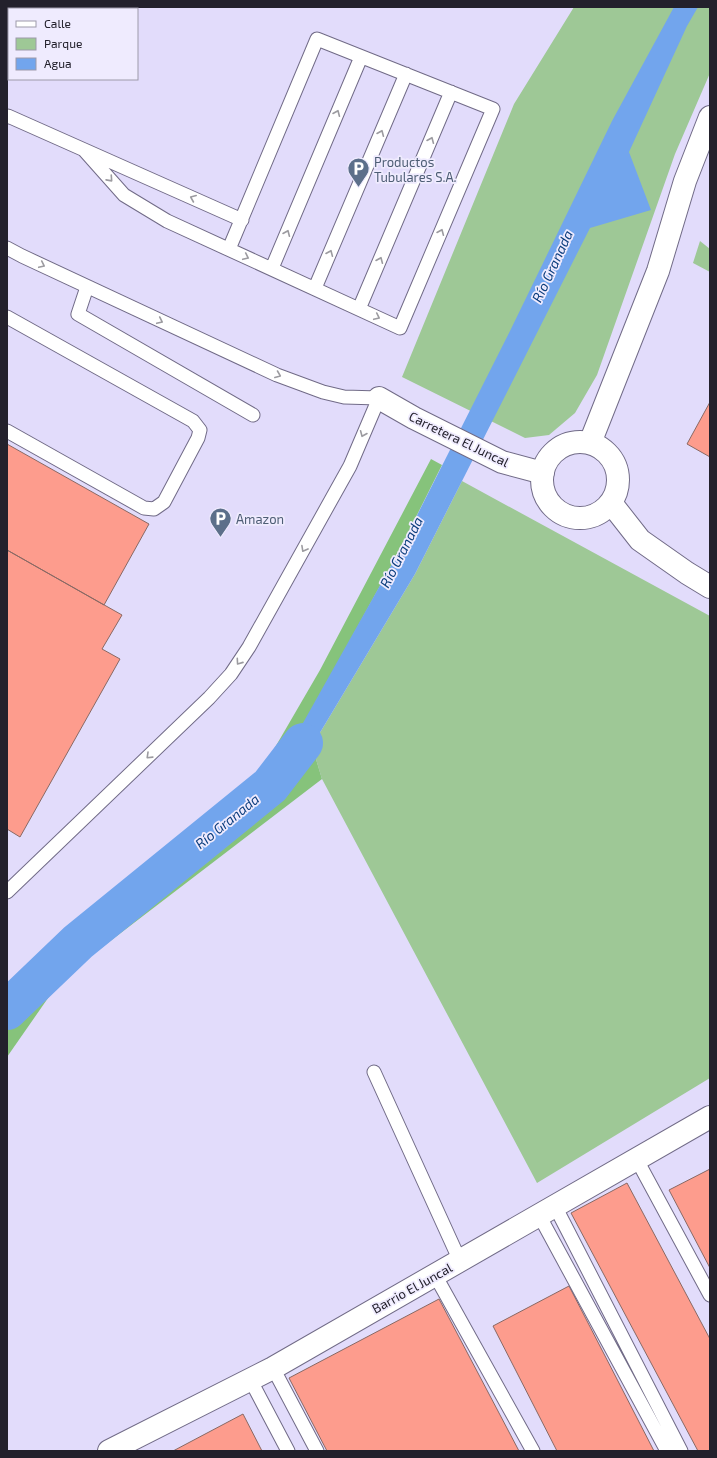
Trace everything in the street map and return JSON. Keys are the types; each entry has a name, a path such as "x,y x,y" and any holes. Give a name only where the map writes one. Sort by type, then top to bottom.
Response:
{"street":[{"path":"590,443 658,271 684,181 710,117"},
{"name":"Carretera El Juncal","path":"378,398 414,418 502,462 543,473"},
{"path":"578,442 590,443 602,448 611,456 617,468 619,480 617,492 611,503 602,512 590,517 577,518 565,515 554,508 546,498 542,486 543,473 547,461 555,451 565,444 578,442"},
{"path":"611,503 640,540 710,587"},
{"name":"Barrio El Juncal","path":"113,1450 273,1368 710,1117"}],"lane":[{"path":"84,150 124,195 166,220 400,328 493,109 317,40 229,249"},
{"path":"272,268 361,57"},
{"path":"315,288 406,74"},
{"path":"360,309 451,92"},
{"path":"7,117 8,116 242,220"},
{"path":"7,248 277,375 323,392 344,397 378,398 350,466 249,647 231,674 209,698 7,892"},
{"path":"7,260 22,256"},
{"path":"88,287 78,314 253,415"},
{"path":"7,317 193,421 200,430 198,438 164,502 154,509 144,508 7,430"},
{"path":"374,1072 460,1261"},
{"path":"637,1160 710,1295"},
{"path":"547,1211 667,1451"},
{"path":"547,1211 682,1451"},
{"path":"435,1275 533,1451"},
{"path":"273,1368 317,1451"},
{"path":"250,1379 288,1451"}],"green space":[{"path":"574,7 710,7 710,73 675,154 597,375 575,413 549,435 525,438 402,377 514,104"},
{"path":"700,241 710,249 710,272 693,263"},
{"path":"431,459 442,465 397,555 271,784 312,746 322,779 62,978 7,1057 7,993 68,931 252,787 320,670"},
{"path":"462,481 710,616 710,1078 537,1183 322,779 312,746 415,574"}],"water":[{"path":"674,7 698,7 687,26 629,152 651,210 590,228 415,574 312,746 270,786 294,739 397,555 510,331 612,121"}],"building":[{"path":"7,7 88,7 8,8 7,61"},
{"path":"710,402 710,457 687,444"},
{"path":"7,444 149,524 104,605 7,550"},
{"path":"7,550 122,615 102,649 120,659 20,837 7,829"},
{"path":"710,1169 710,1268 669,1190"},
{"path":"627,1183 710,1339 710,1451 698,1451 571,1213"},
{"path":"569,1286 654,1451 557,1451 493,1326"},
{"path":"439,1299 519,1451 327,1451 289,1378"},
{"path":"243,1414 262,1451 173,1451"}],"waterway":[{"name":"Río Granada","path":"7,1010 78,942 270,786 303,743"}],"place":[{"name":"Productos Tubulares S.A.","path":"359,188"},
{"name":"Amazon","path":"221,538"}]}
